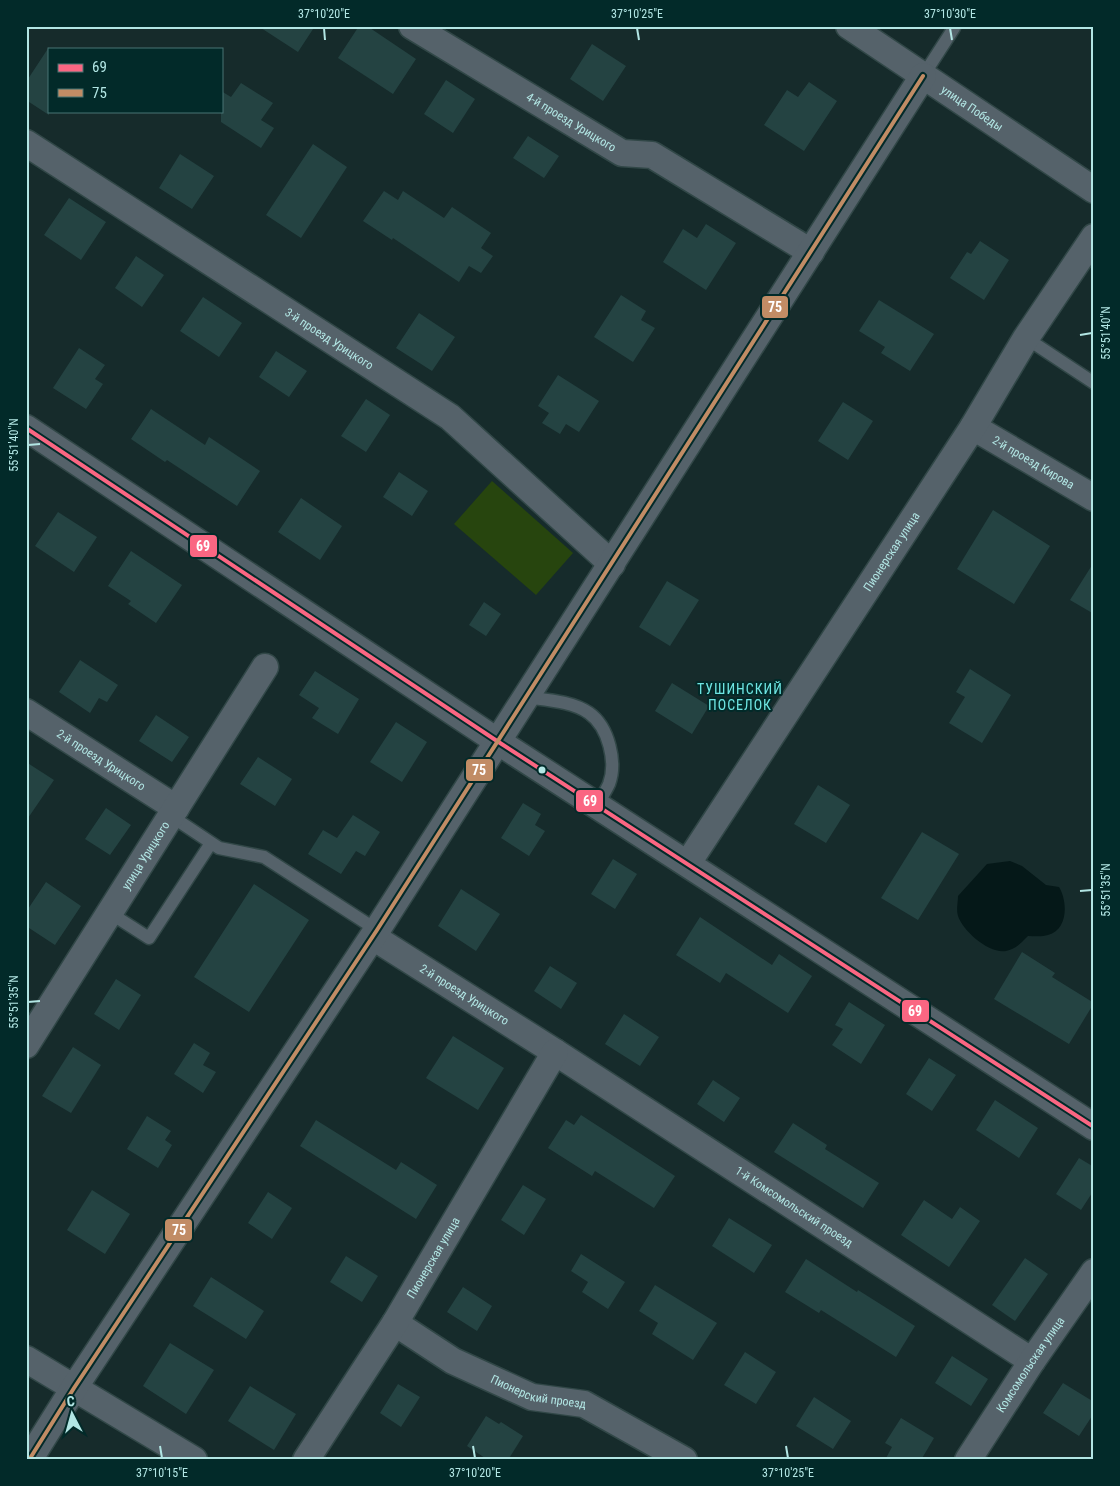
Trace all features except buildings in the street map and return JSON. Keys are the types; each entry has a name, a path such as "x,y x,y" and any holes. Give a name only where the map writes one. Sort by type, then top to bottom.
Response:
{"street":[{"name":"4-й проезд Урицкого","path":"412,26 622,153 652,154 811,252"},
{"name":"улица Победы","path":"849,26 1094,190"},
{"path":"29,1460 74,1388 375,934 923,76"},
{"name":"3-й проезд Урицкого","path":"26,143 450,417 612,564"},
{"name":"Пионерская улица","path":"688,863 973,427 1026,338 1094,237"},
{"name":"2-й проезд Кирова","path":"973,427 1094,498"},
{"path":"26,428 497,741 1094,1127"},
{"name":"улица Урицкого","path":"26,1045 265,667"},
{"name":"2-й проезд Урицкого","path":"26,712 173,812"},
{"name":"2-й проезд Урицкого","path":"375,934 555,1052"},
{"name":"Пионерская улица","path":"306,1460 395,1323 555,1052"},
{"name":"1-й Комсомольский проезд","path":"555,1052 1032,1361"},
{"name":"Комсомольская улица","path":"968,1460 1032,1361 1094,1272"},
{"name":"Пионерский проезд","path":"395,1323 453,1361 532,1397 584,1404 684,1460"},
{"path":"26,1359 194,1460"}],"lane":[{"path":"923,76 954,28 952,26"},
{"path":"1026,338 1094,383"},
{"path":"525,697 569,704 590,714 601,727 610,745 612,768 609,784 597,805"},
{"path":"173,812 220,848 264,857 375,934"},
{"path":"110,913 149,938 212,843"}],"green space":[{"path":"492,481 573,553 536,595 454,524"}],"shaded area":[{"path":"1010,861 1022,866 1046,885 1059,887 1065,907 1063,922 1055,932 1043,936 1028,936 1013,949 999,951 985,945 965,928 957,914 958,896 987,864"}],"transit line":[{"name":"75","path":"29,1460 74,1388 377,930 923,76"},
{"name":"69","path":"26,428 497,741 1094,1127"}],"district":[{"name":"ТУШИНСКИЙ ПОСЕЛОК","path":"740,698"}]}
